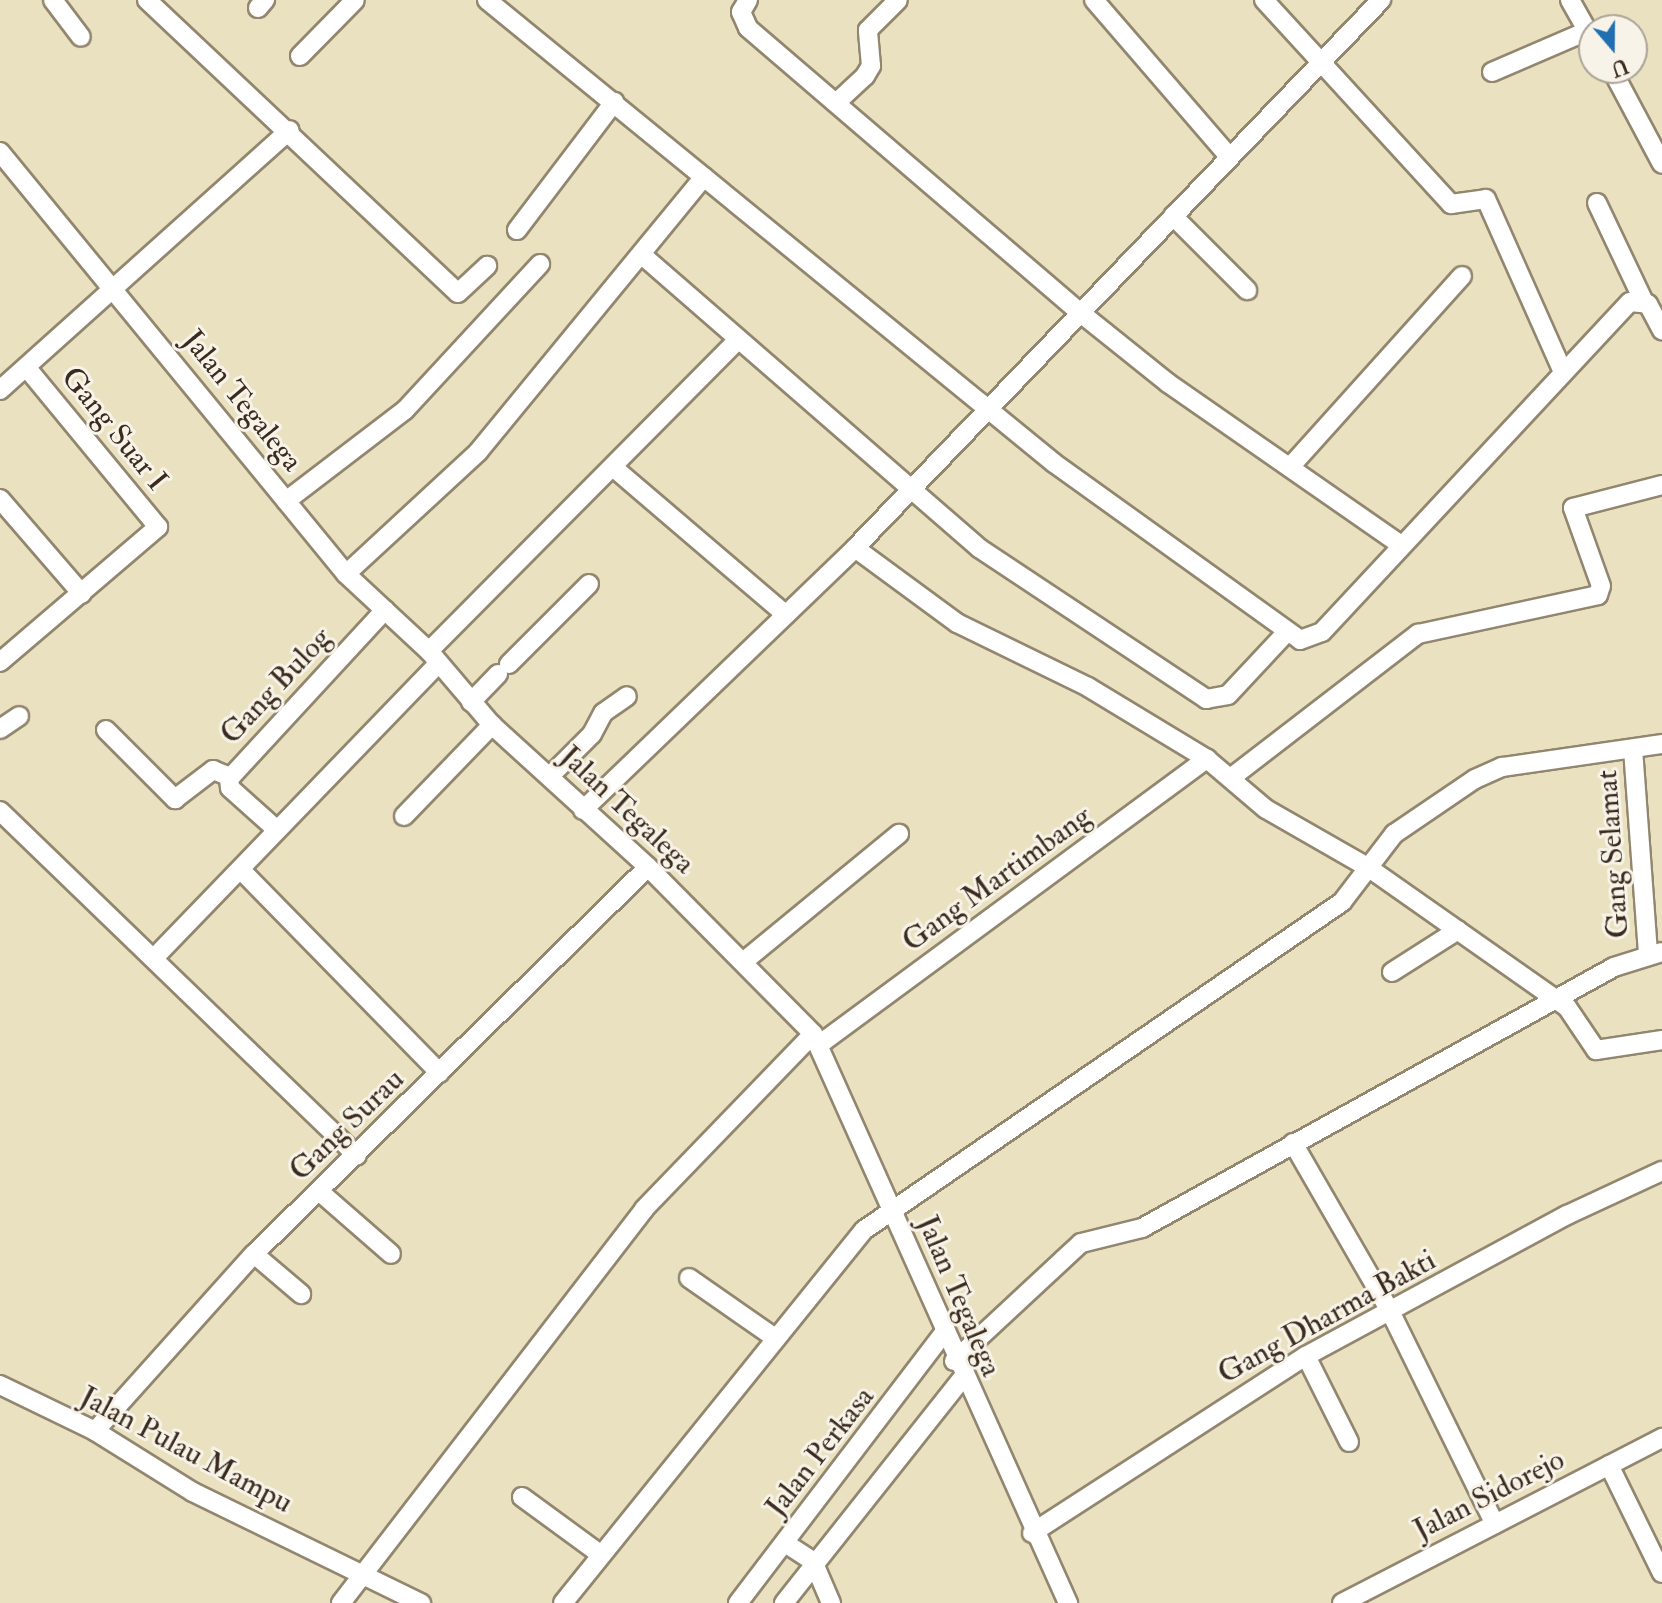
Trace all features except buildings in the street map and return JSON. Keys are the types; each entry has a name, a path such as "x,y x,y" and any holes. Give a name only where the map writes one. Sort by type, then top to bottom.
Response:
{"street":[{"path":"53,0 81,37"},
{"path":"147,0 290,130 374,219 458,293 487,266"},
{"path":"300,56 355,0"},
{"path":"487,0 989,409 1287,632 1304,641 1322,632 1562,370 1630,302 1644,302"},
{"path":"748,0 741,12 748,28 1082,314 1400,544"},
{"path":"836,103 866,76 871,66 868,30 898,0"},
{"path":"1094,0 1228,155"},
{"path":"1264,0 1451,204 1486,199 1562,370"},
{"path":"583,810 855,548 908,490 1082,314 1317,60 1381,0"},
{"path":"1492,72 1578,39"},
{"path":"1619,84 1662,164"},
{"path":"516,230 614,102"},
{"path":"0,390 290,130"},
{"name":"Jalan Tegalega","path":"0,152 116,288 346,574 434,658 492,725 648,867 817,1039 943,1334 1032,1533 1068,1603"},
{"path":"346,574 478,452 704,177"},
{"path":"1597,204 1644,302 1662,330"},
{"path":"1173,216 1247,290"},
{"path":"642,255 908,490 1064,608 1206,699 1228,695 1287,632"},
{"path":"286,501 405,410 540,264"},
{"path":"1290,467 1462,276"},
{"path":"154,958 241,870 434,658 738,340"},
{"name":"Gang Suar I","path":"27,368 158,527 82,594"},
{"path":"614,468 786,615"},
{"path":"1232,776 1418,634 1598,595 1601,586 1573,508 1662,485"},
{"path":"0,499 82,594 0,662"},
{"path":"855,548 976,634 1088,687 1232,776 1266,809 1369,868 1458,930 1553,1002 1567,1007 1596,1050 1662,1040"},
{"path":"471,702 589,584"},
{"name":"Gang Bulog","path":"276,830 230,788 230,777 385,610"},
{"path":"550,776 592,734 603,713 627,696"},
{"path":"0,729 19,716"},
{"path":"404,816 492,725"},
{"path":"106,730 175,799 213,770 230,777"},
{"path":"563,1603 772,1336 864,1230 1342,902 1394,834 1487,773 1662,744"},
{"name":"Gang Selamat","path":"1633,749 1655,954"},
{"name":"Gang Martimbang","path":"341,1603 644,1209 817,1039 1207,759"},
{"path":"0,811 70,884 154,958 356,1156"},
{"path":"743,962 899,834"},
{"name":"Gang Surau","path":"95,1431 254,1254 648,867"},
{"path":"241,870 440,1073"},
{"path":"1392,972 1458,930"},
{"path":"784,1603 959,1369 1081,1243 1134,1231 1553,1002 1655,954"},
{"path":"1293,1143 1391,1313 1495,1524"},
{"name":"Gang Dharma Bakti","path":"1032,1533 1306,1356 1391,1313 1567,1214 1662,1171"},
{"path":"320,1192 391,1254"},
{"path":"254,1254 301,1294"},
{"path":"689,1278 772,1336"},
{"name":"Jalan Perkasa","path":"738,1603 943,1334"},
{"path":"1306,1356 1349,1442"},
{"name":"Jalan Pulau Mampu","path":"0,1385 95,1431 192,1492 365,1573 421,1603"},
{"name":"Jalan Sidorejo","path":"1342,1603 1662,1438"},
{"path":"1609,1465 1662,1573"},
{"path":"522,1497 600,1554"},
{"path":"785,1543 813,1561 831,1603"}]}
